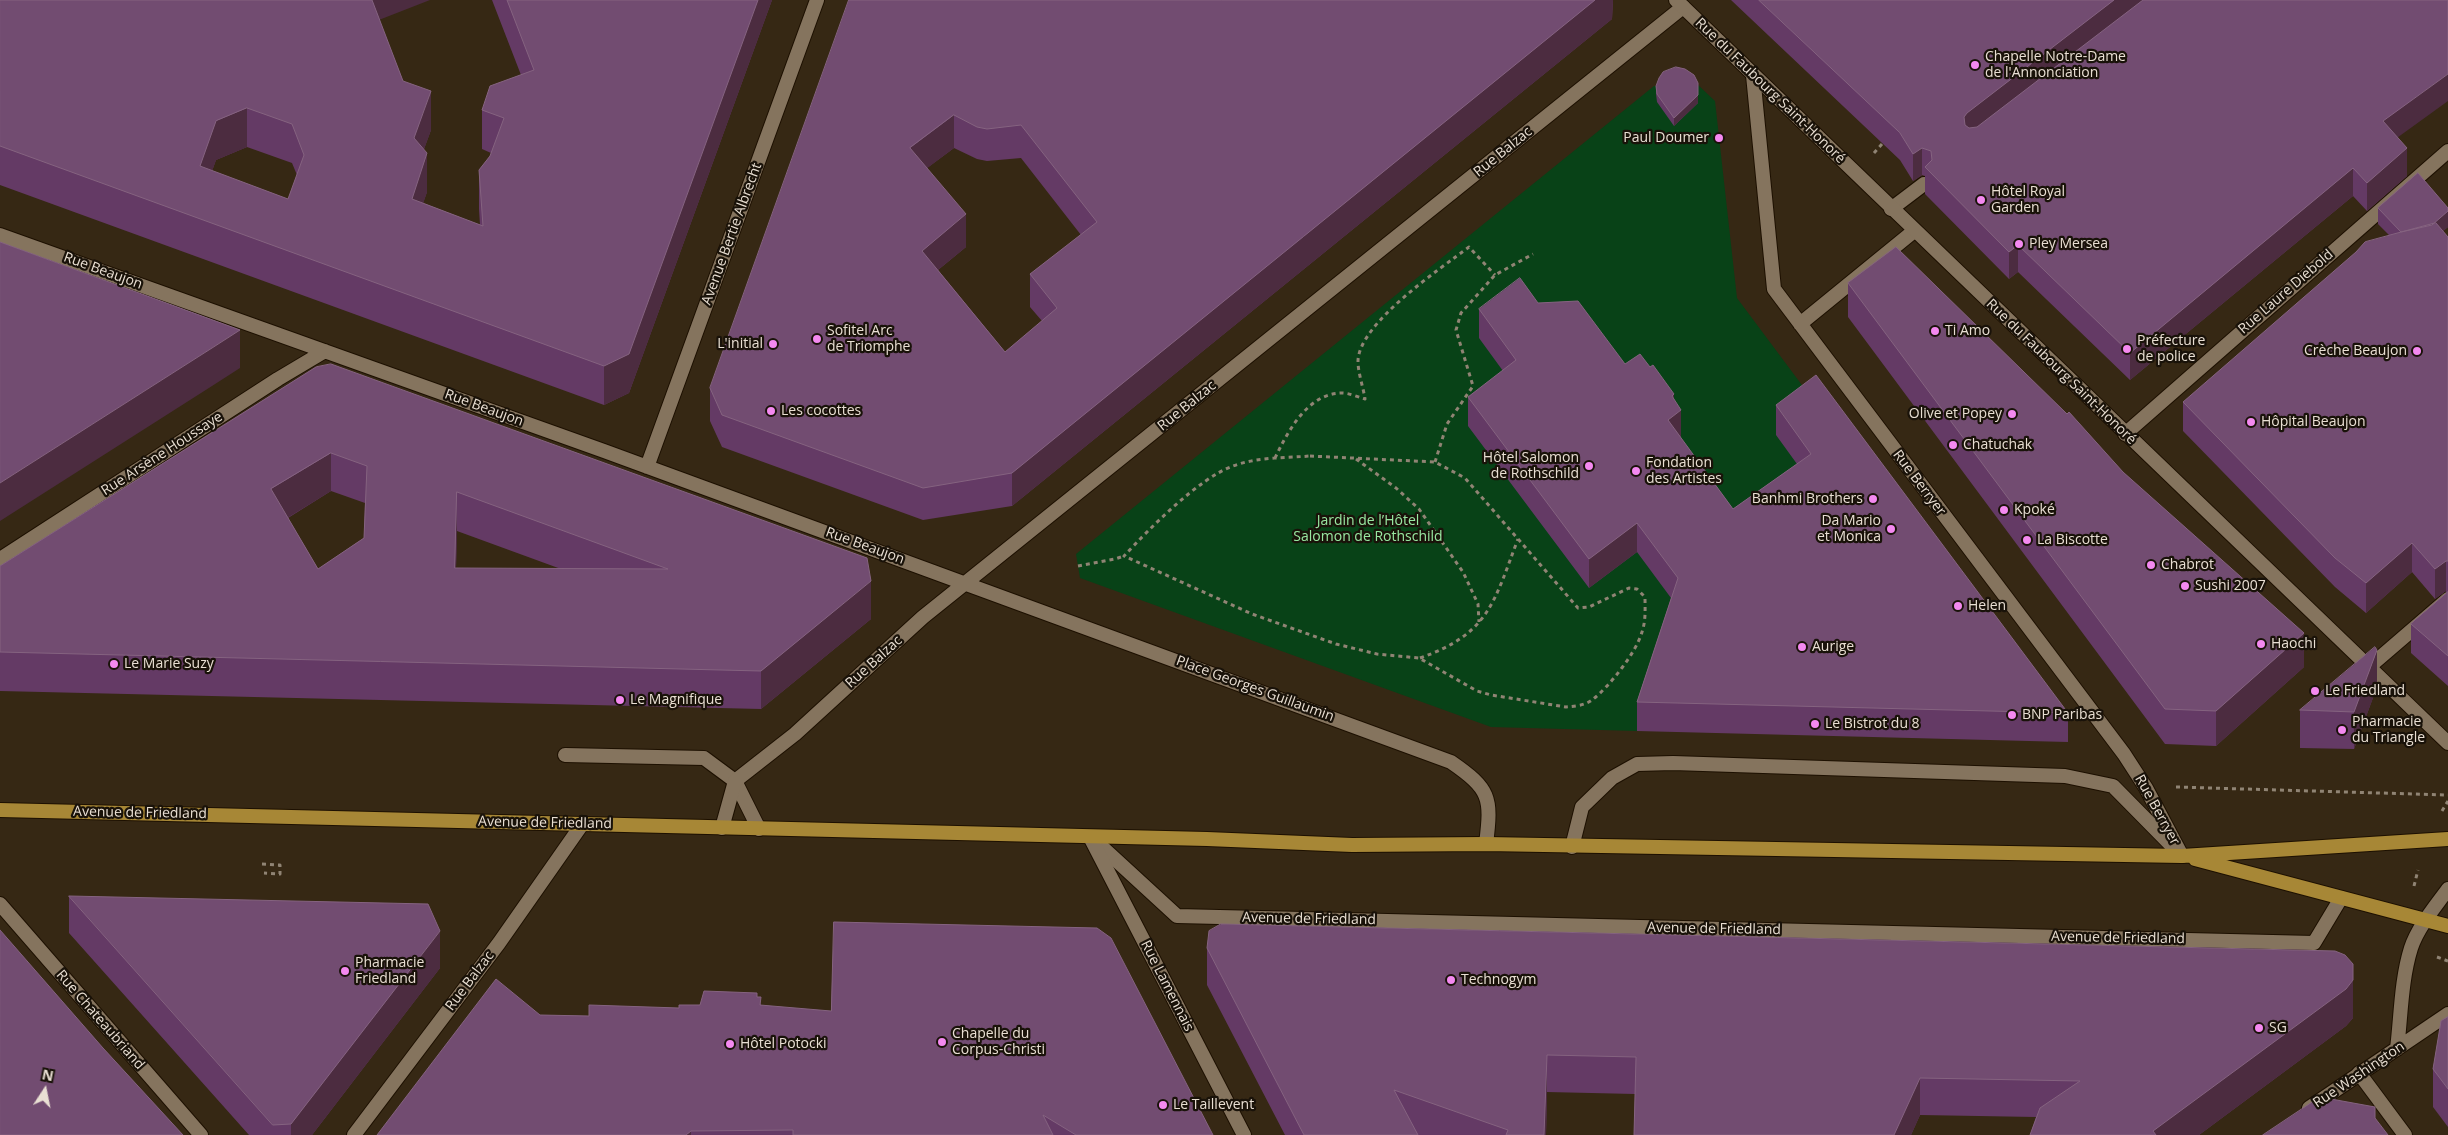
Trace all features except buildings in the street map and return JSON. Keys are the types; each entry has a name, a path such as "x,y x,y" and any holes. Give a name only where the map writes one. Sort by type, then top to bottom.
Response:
{"main road":[{"name":"Avenue de Friedland","path":"0,810 583,823 759,830 1352,845 1486,844 1572,847 2182,856 2448,839"},
{"name":"Avenue de Friedland","path":"2182,856 2448,926"}],"street":[{"name":"Avenue Bertie Albrecht","path":"647,468 817,0"},
{"name":"Rue du Faubourg Saint-Honoré","path":"1679,3 2124,434 2448,742"},
{"name":"Rue Balzac","path":"735,781 795,734 923,617 1679,3"},
{"name":"Rue Berryer","path":"1753,75 1774,289 2124,754 2146,788 2182,856"},
{"name":"Rue Laure Diebold","path":"2124,434 2448,151"},
{"path":"1891,209 1924,184"},
{"path":"1800,324 1914,231"},
{"name":"Rue Beaujon","path":"0,235 325,350 967,583"},
{"name":"Rue Arsène Houssaye","path":"0,559 325,350"},
{"name":"Place Georges Guillaumin","path":"967,583 1451,762 1476,779 1487,798 1489,822 1486,844"},
{"path":"2369,667 2448,599"},
{"path":"565,755 704,758 735,781 759,830"},
{"path":"1572,847 1582,807 1612,778 1637,764 1673,763 2065,776 2092,780 2114,786 2182,856"},
{"path":"722,828 735,781"},
{"name":"Rue Balzac","path":"354,1135 499,944 583,823"},
{"name":"Avenue de Friedland","path":"1090,837 1177,916 2314,943 2341,898"},
{"name":"Rue Lamennais","path":"1090,837 1244,1135"},
{"path":"2397,1049 2403,990 2411,948 2426,921 2448,889"},
{"name":"Rue Chateaubriand","path":"0,904 201,1135"},
{"name":"Rue Washington","path":"2296,1116 2448,1014"},
{"path":"2359,1073 2405,1135"}],"path":[{"path":"1873,153 1882,144"},
{"path":"1274,458 1288,432 1314,402 1326,395 1343,393 1365,399 1358,359 1363,344 1382,317 1426,279 1469,247 1495,275"},
{"path":"1435,462 1447,424 1473,386 1456,330 1461,314 1495,275 1533,254"},
{"path":"1078,566 1124,556 1149,529 1215,473 1235,465 1274,458 1310,456 1435,462 1465,478 1578,608 1589,607 1629,588 1637,588 1645,597 1646,619 1642,634 1618,673 1591,701 1578,706 1566,707 1477,692 1419,658"},
{"path":"1355,459 1396,488 1419,509 1463,572 1478,604 1479,622"},
{"path":"1124,556 1252,614 1336,644 1377,654 1419,658 1445,649 1465,637 1479,622 1493,604 1518,539"},
{"path":"2182,786 2448,795"},
{"path":"2408,916 2426,840 2448,801"},
{"path":"262,864 280,865 280,874 264,873"}],"green space":[{"name":"Jardin de l’Hôtel Salomon de Rothschild","path":"1697,84 1715,101 1737,298 1875,483 1637,731 1491,727 1080,578 1076,554 1654,86"}],"place":[{"name":"Chapelle Notre-Dame de l'Annonciation","path":"1975,65"},
{"name":"Paul Doumer","path":"1719,138"},
{"name":"Hôtel Royal Garden","path":"1981,200"},
{"name":"Pley Mersea","path":"2019,244"},
{"name":"Ti Amo","path":"1935,331"},
{"name":"Sofitel Arc de Triomphe","path":"817,339"},
{"name":"L'initial","path":"773,344"},
{"name":"Préfecture de police","path":"2127,349"},
{"name":"Crèche Beaujon","path":"2417,351"},
{"name":"Les cocottes","path":"771,411"},
{"name":"Olive et Popey","path":"2012,414"},
{"name":"Hôpital Beaujon","path":"2251,422"},
{"name":"Chatuchak","path":"1953,445"},
{"name":"Hôtel Salomon de Rothschild","path":"1589,466"},
{"name":"Fondation des Artistes","path":"1636,471"},
{"name":"Banhmi Brothers","path":"1873,499"},
{"name":"Kpoké","path":"2004,510"},
{"name":"Da Mario et Monica","path":"1891,529"},
{"name":"La Biscotte","path":"2027,540"},
{"name":"Chabrot","path":"2151,565"},
{"name":"Sushi 2007","path":"2185,586"},
{"name":"Helen","path":"1958,606"},
{"name":"Haochi","path":"2261,644"},
{"name":"Aurige","path":"1802,647"},
{"name":"Le Marie Suzy","path":"114,664"},
{"name":"Le Friedland","path":"2315,691"},
{"name":"Le Magnifique","path":"620,700"},
{"name":"BNP Paribas","path":"2012,715"},
{"name":"Le Bistrot du 8","path":"1815,724"},
{"name":"Pharmacie du Triangle","path":"2342,730"},
{"name":"Pharmacie Friedland","path":"345,971"},
{"name":"Technogym","path":"1451,980"},
{"name":"SG","path":"2259,1028"},
{"name":"Chapelle du Corpus-Christi","path":"942,1042"},
{"name":"Hôtel Potocki","path":"730,1044"},
{"name":"Le Taillevent","path":"1163,1105"}]}
